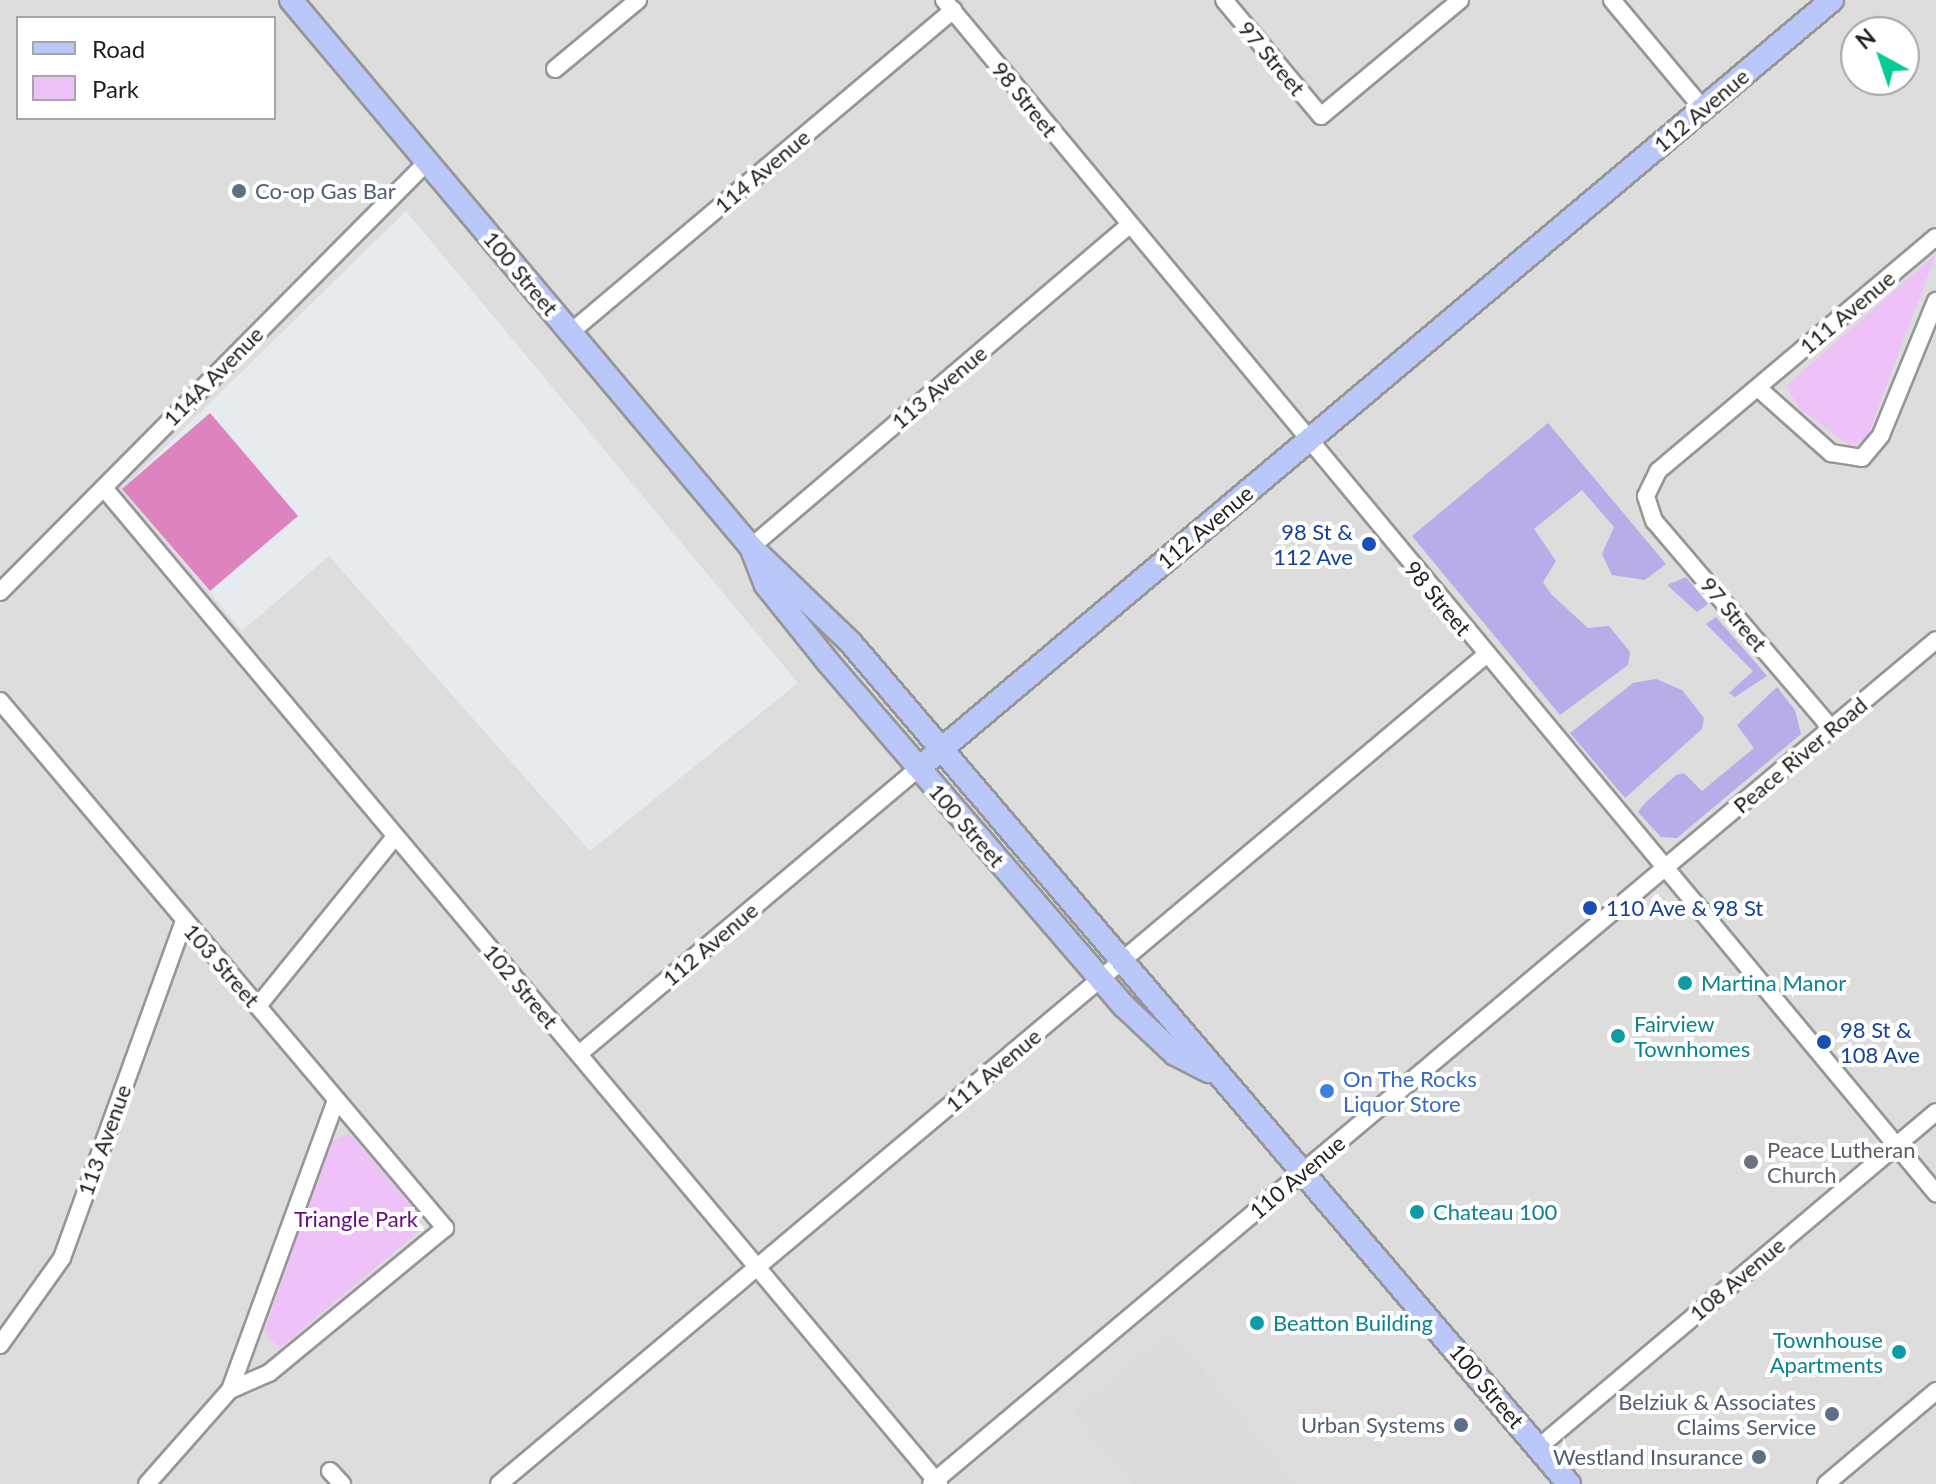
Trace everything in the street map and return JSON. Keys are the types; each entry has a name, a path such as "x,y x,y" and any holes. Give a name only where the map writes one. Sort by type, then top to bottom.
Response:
{"main road":[{"name":"100 Street","path":"291,0 751,547 850,642 1119,963 1214,1073 1306,1170 1569,1484"},
{"name":"112 Avenue","path":"919,768 1832,0"},
{"name":"100 Street","path":"751,547 766,585 1101,979 1175,1054 1214,1073"}],"street":[{"path":"555,69 638,0"},
{"name":"97 Street","path":"1224,0 1321,116 1460,0"},
{"path":"1612,0 1703,109"},
{"name":"98 Street","path":"948,5 1126,228 1936,1193"},
{"name":"114 Avenue","path":"571,332 948,5"},
{"name":"114A Avenue","path":"0,592 428,161"},
{"name":"113 Avenue","path":"751,547 1126,228"},
{"name":"111 Avenue","path":"1646,496 1658,471 1936,237"},
{"path":"1758,388 1831,453 1862,458 1881,435 1936,301"},
{"name":"102 Street","path":"104,488 758,1267 935,1483"},
{"name":"97 Street","path":"1646,496 1654,521 1831,728"},
{"name":"Peace River Road","path":"1663,869 1936,640"},
{"name":"111 Avenue","path":"499,1484 1486,655"},
{"name":"103 Street","path":"0,701 445,1228 269,1373 230,1390"},
{"name":"112 Avenue","path":"579,1054 919,768"},
{"path":"258,1006 395,837"},
{"name":"110 Avenue","path":"935,1483 1663,869"},
{"name":"113 Avenue","path":"0,1345 62,1258 184,921"},
{"path":"147,1484 230,1390 336,1101"},
{"name":"108 Avenue","path":"1539,1447 1936,1112"},
{"path":"1826,1484 1936,1391"},
{"path":"330,1471 342,1484"}],"shaded area":[{"path":"0,0 1936,0 1936,1484 0,1484","holes":["406,211 798,683 590,851 329,556 242,631 122,489"]},
{"path":"210,413 298,516 210,591 122,489"},
{"path":"1548,423 1666,564 1645,580 1612,575 1602,554 1614,527 1582,490 1534,529 1556,561 1543,582 1551,594 1588,628 1609,626 1630,652 1628,665 1560,715 1412,536"},
{"path":"1686,577 1708,604 1697,612 1667,585"},
{"path":"1716,617 1767,676 1735,697 1729,693 1753,671 1706,624"},
{"path":"1656,679 1682,690 1704,718 1702,729 1625,798 1570,733 1633,683"},
{"path":"1777,687 1795,710 1801,734 1677,838 1661,837 1638,812 1644,804 1676,775 1684,773 1702,791 1754,748 1737,725"},
{"path":"1171,1332 1295,1484 1133,1484 1074,1412"}],"green space":[{"path":"1936,254 1866,440 1850,446 1799,408 1786,386"},
{"name":"Triangle Park","path":"349,1133 414,1209 419,1231 280,1348 264,1332 330,1142"}],"place":[{"name":"Co-op Gas Bar","path":"239,191"},
{"name":"98 St & 112 Ave","path":"1369,544"},
{"name":"110 Ave & 98 St","path":"1590,908"},
{"name":"Martina Manor","path":"1685,983"},
{"name":"Fairview Townhomes","path":"1618,1036"},
{"name":"98 St & 108 Ave","path":"1824,1042"},
{"name":"On The Rocks Liquor Store","path":"1327,1091"},
{"name":"Peace Lutheran Church","path":"1751,1162"},
{"name":"Chateau 100","path":"1417,1212"},
{"name":"Beatton Building","path":"1257,1323"},
{"name":"Townhouse Apartments","path":"1899,1352"},
{"name":"Belziuk & Associates Claims Service","path":"1832,1414"},
{"name":"Urban Systems","path":"1461,1425"},
{"name":"Westland Insurance","path":"1759,1457"}]}
